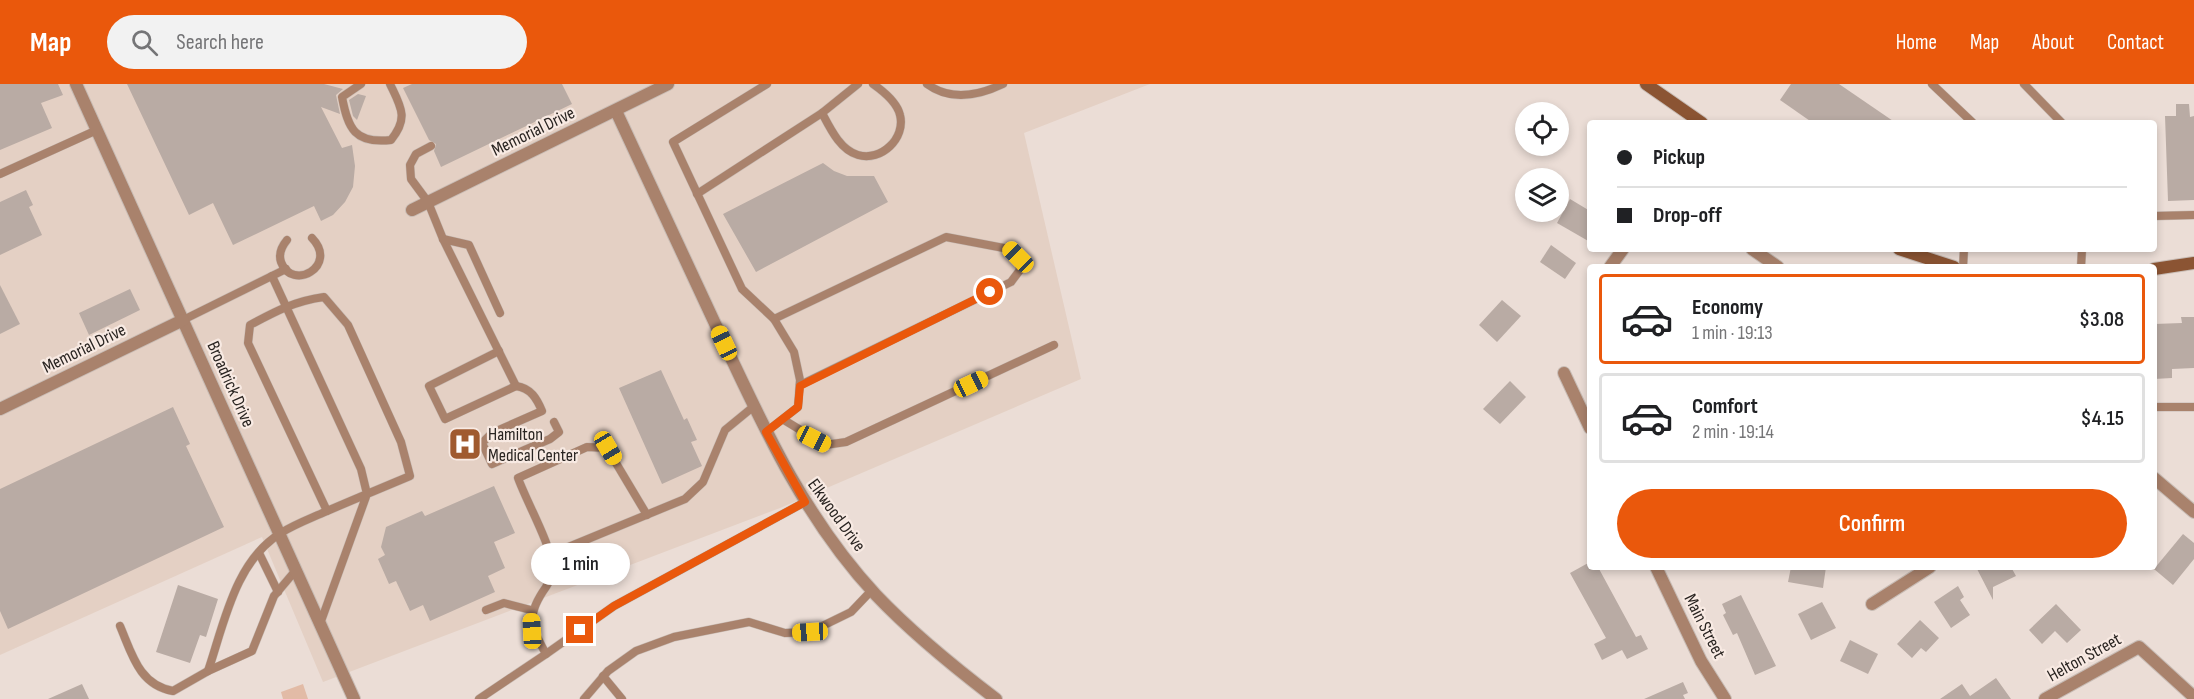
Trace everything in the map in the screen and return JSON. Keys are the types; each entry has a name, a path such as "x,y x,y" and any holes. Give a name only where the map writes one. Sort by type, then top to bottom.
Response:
{"main road":[{"path":"1646,84 1698,120"},
{"path":"1908,252 1945,264"},
{"path":"2157,269 2194,263"}],"street":[{"name":"Broadrick Drive","path":"76,84 354,699"},
{"name":"Memorial Drive","path":"412,210 668,84"},
{"name":"Elkwood Drive","path":"616,111 753,407 805,502 835,545 872,590 938,655 996,699"},
{"path":"1756,252 1774,264"},
{"name":"Memorial Drive","path":"0,409 183,320"},
{"path":"1564,373 1587,422"},
{"path":"2157,481 2194,512"},
{"name":"Main Street","path":"1657,570 1701,661 1725,699"},
{"path":"1872,604 1925,570"},
{"name":"Helton Street","path":"2045,699 2139,647 2194,697"}],"lane":[{"path":"361,84 342,97 347,123 363,139 376,142 391,140 401,128 403,113 390,84"},
{"path":"766,432 798,407 800,386 794,352 774,320 742,290 673,142 767,84"},
{"path":"697,194 822,113 858,84"},
{"path":"822,113 844,147 857,155 871,156 890,147 900,134 900,116 895,103 873,84"},
{"path":"927,84 938,93 958,96 998,85"},
{"path":"1932,84 1971,120"},
{"path":"2024,84 2060,120"},
{"path":"0,174 97,130"},
{"path":"431,146 416,153 410,165 411,179 428,202 443,239 516,386"},
{"path":"2157,216 2194,215"},
{"path":"774,320 946,237 1009,249 1018,257 1020,270 1011,282 800,386"},
{"path":"287,240 280,257 286,269 298,276 316,268 321,255 312,238"},
{"path":"443,239 469,245 500,313"},
{"path":"183,320 286,269"},
{"path":"272,276 361,469 367,494 320,624"},
{"path":"208,671 237,585 250,561 279,534 410,476 401,442 348,326 324,297 296,301 250,325 248,343 327,511"},
{"path":"784,420 825,445 846,442 1054,345"},
{"path":"499,351 429,386 445,419 516,386 524,387 536,398 542,411 492,433 482,443 492,464 550,439 559,432 554,422"},
{"path":"549,555 685,499 703,482 725,430 753,407"},
{"path":"2157,407 2194,407"},
{"path":"546,654 532,631 531,610 551,579 553,571 549,555 518,478 587,447 608,448 647,515"},
{"path":"480,699 614,606 805,502"},
{"path":"259,553 278,592"},
{"path":"120,626 141,674 153,685 173,691 208,671 252,651 278,592 296,570"},
{"path":"584,699 603,676 636,651 674,637 749,622 785,633 810,632 851,612 872,590"},
{"path":"486,610 504,603 531,610"},
{"path":"603,676 622,699"}],"shaded area":[{"name":"Hamilton Medical Center","path":"0,84 1150,84 1024,133 1081,379 780,508 323,682 262,537 0,655"},
{"path":"303,684 308,699 283,699 281,692"}],"building":[{"path":"0,84 58,84 63,95 41,103 52,128 0,150"},
{"path":"127,84 324,84 343,89 336,95 340,114 321,107 342,148 352,145 355,166 353,187 345,202 333,215 321,221 314,206 233,245 213,203 189,215"},
{"path":"412,84 562,84 572,104 441,167 434,151 436,144 429,140 403,88"},
{"path":"1791,84 1839,84 1892,120 1809,120 1780,100"},
{"path":"358,94 366,96 357,120 353,116 349,100"},
{"path":"2176,104 2189,104 2190,117 2194,116 2194,200 2168,201 2165,116 2176,116"},
{"path":"823,163 847,176 874,176 888,202 756,272 723,214"},
{"path":"26,190 33,205 29,207 42,235 0,255 0,202"},
{"path":"1570,199 1587,209 1587,240 1557,223 1569,222"},
{"path":"1551,245 1576,263 1565,279 1540,262"},
{"path":"0,285 20,324 0,334"},
{"path":"130,289 140,310 89,335 79,313"},
{"path":"1502,300 1521,316 1497,342 1479,325"},
{"path":"2181,317 2194,317 2194,368 2172,369 2172,378 2157,379 2157,324 2182,323"},
{"path":"661,370 684,420 687,418 697,440 691,442 702,466 662,484 619,388"},
{"path":"1510,381 1526,397 1500,424 1483,409"},
{"path":"173,407 190,444 186,446 224,527 8,629 0,611 0,489"},
{"path":"494,486 515,533 494,542 505,568 488,576 495,592 430,621 423,605 410,611 396,581 389,584 378,559 385,555 381,547 386,527 422,511 425,516"},
{"path":"2183,534 2194,543 2194,559 2173,585 2155,570"},
{"path":"1587,564 1587,570 1600,570 1636,637 1641,635 1648,649 1627,659 1622,650 1602,660 1594,644 1606,638 1570,573"},
{"path":"1790,570 1826,570 1823,588 1788,582"},
{"path":"1978,570 2013,570 2016,576 1993,587 1993,600"},
{"path":"178,585 218,599 206,637 200,635 190,663 156,652"},
{"path":"1958,586 1964,597 1960,600 1970,615 1951,628 1934,602"},
{"path":"1741,595 1776,666 1755,675 1737,633 1733,635 1723,615 1726,613 1722,604"},
{"path":"1822,602 1836,628 1811,640 1798,614"},
{"path":"2056,604 2081,630 2067,643 2055,631 2042,644 2029,630"},
{"path":"1920,620 1939,638 1926,652 1921,648 1912,658 1897,644"},
{"path":"1850,640 1878,654 1868,674 1840,661"},
{"path":"1996,678 2011,699 1940,699 1962,684 1970,696"},
{"path":"1683,682 1688,693 1683,695 1685,699 1644,699"},
{"path":"82,684 89,699 48,699"}],"place":[{"name":"Hamilton Medical Center","path":"465,444"}],"route":[{"path":"580,630 614,606 805,502 792,483 766,432 798,407 800,386 990,292"}]}
